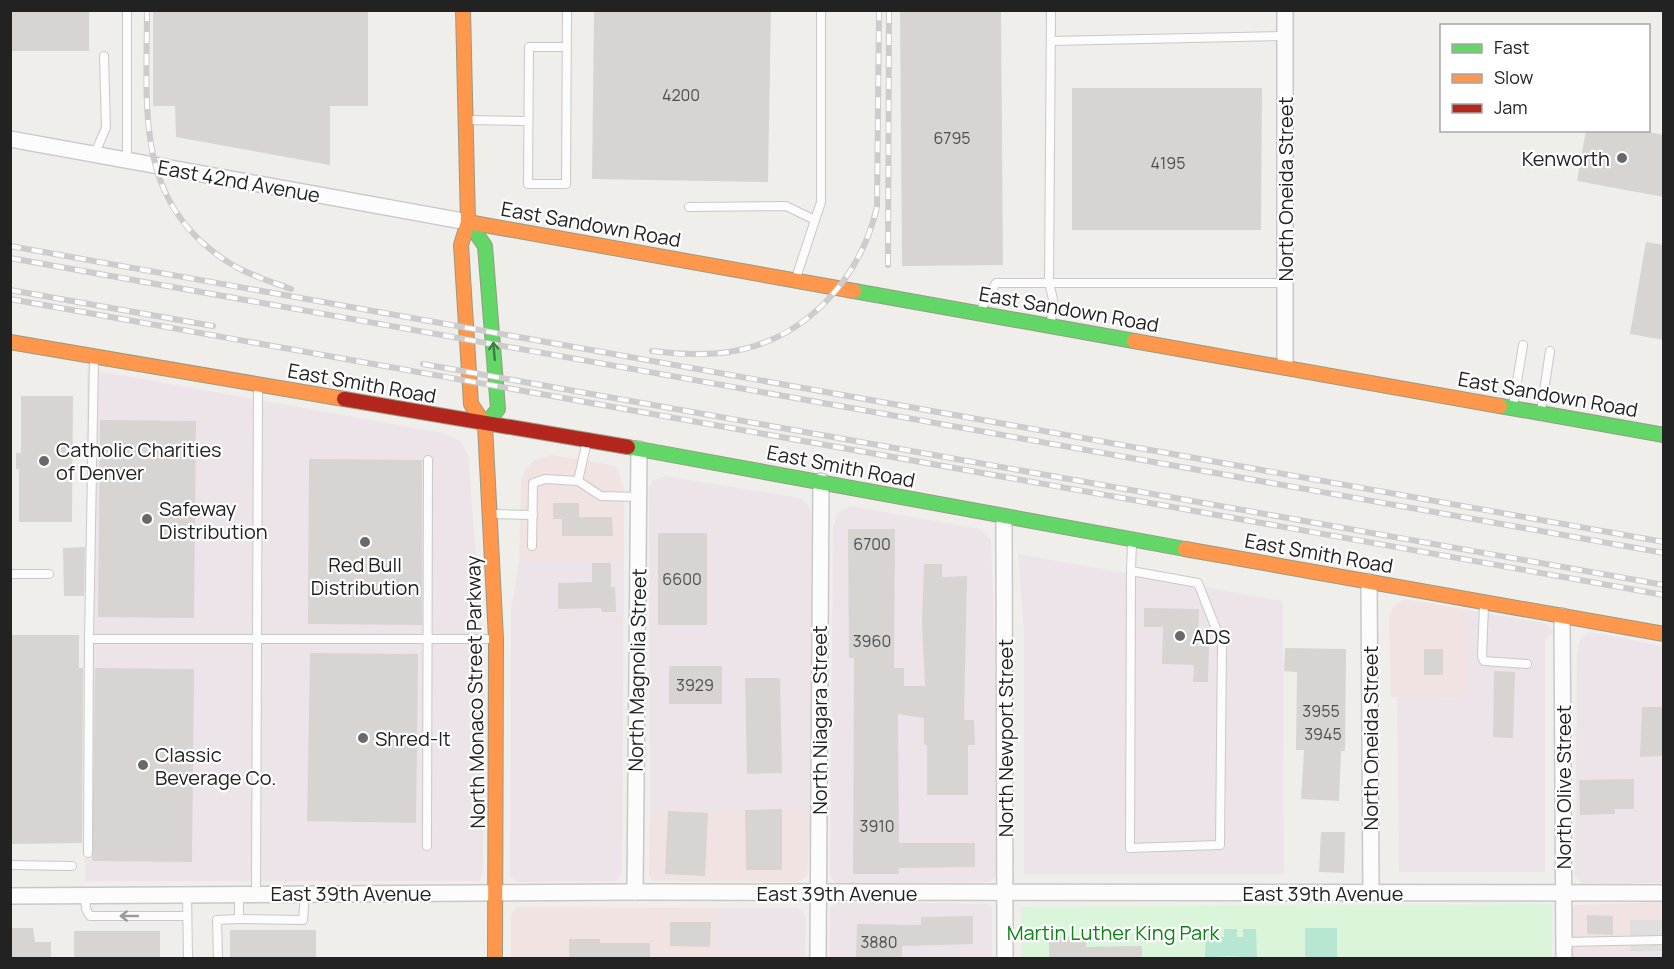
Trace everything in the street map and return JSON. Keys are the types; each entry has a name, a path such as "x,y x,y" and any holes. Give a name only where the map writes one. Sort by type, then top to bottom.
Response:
{"street":[{"path":"463,10 468,222 461,244 471,404 485,424 498,409 485,246 468,222"},
{"name":"North Oneida Street","path":"1285,10 1285,368"},
{"name":"East 42nd Avenue","path":"10,139 468,222"},
{"name":"East Sandown Road","path":"468,222 1664,435"},
{"name":"East Smith Road","path":"11,345 94,356 639,449 821,481 1004,517 1664,634"},
{"name":"North Monaco Street Parkway","path":"485,424 496,639 495,958"},
{"name":"North Magnolia Street","path":"635,892 639,449"},
{"name":"North Niagara Street","path":"818,958 821,481"},
{"name":"North Newport Street","path":"1004,517 1005,958"},
{"name":"North Oneida Street","path":"1369,582 1371,893"},
{"name":"North Olive Street","path":"1562,616 1564,958"},
{"name":"East 39th Avenue","path":"10,896 635,892 1664,893"}],"lane":[{"path":"127,10 127,161"},
{"path":"566,47 529,47 528,184 566,184 567,10"},
{"path":"795,280 821,202 821,10"},
{"path":"1050,10 1049,283 1053,299 1051,326"},
{"path":"1051,41 1285,36"},
{"path":"94,155 106,128 104,56"},
{"path":"464,120 527,121"},
{"path":"689,207 786,206 815,220"},
{"path":"980,313 996,283 1285,283"},
{"path":"1513,408 1523,345"},
{"path":"1540,413 1550,351"},
{"path":"88,853 94,356"},
{"path":"256,894 258,385"},
{"path":"578,481 587,441"},
{"path":"427,846 428,460"},
{"path":"532,546 532,483 545,479 578,481 601,496 639,497"},
{"path":"491,514 533,515"},
{"path":"1131,571 1197,583 1222,644 1220,845 1130,848 1131,571 1132,540"},
{"path":"10,574 49,574"},
{"path":"1484,603 1482,657 1485,661 1527,664"},
{"path":"89,639 496,639"},
{"path":"10,866 72,866"},
{"path":"218,958 217,920 303,920 304,893"},
{"path":"239,894 239,919"},
{"path":"85,896 86,909 90,916 187,916"},
{"path":"187,896 188,958"},
{"path":"1564,942 1664,940"}],"shaded area":[{"path":"87,369 442,433 461,441 468,455 484,659 483,869 480,881 85,881"},
{"path":"552,455 616,466 624,488 624,562 519,562 521,482 525,470 535,460"},
{"path":"665,476 801,498 809,506 811,514 811,811 650,811 649,488 652,481"},
{"path":"851,506 980,529 991,540 995,655 996,875 990,882 836,884 830,875 833,528 837,513"},
{"path":"1018,554 1283,601 1284,874 1024,874 1024,634"},
{"path":"519,562 624,562 622,872 617,881 518,882 510,876 511,610"},
{"path":"1405,599 1468,610 1467,699 1391,697 1389,619 1393,606"},
{"path":"1468,610 1543,623 1554,632 1545,640 1545,872 1399,872 1397,697 1466,699"},
{"path":"1589,632 1663,646 1663,883 1582,884 1575,876 1577,652 1580,640"},
{"path":"650,811 811,811 807,876 796,882 653,881 649,875"},
{"path":"837,902 987,904 992,908 992,958 830,958 830,908"},
{"path":"1663,902 1663,951 1571,951 1571,909 1574,905"},
{"path":"517,907 718,908 718,958 511,958 511,914"},
{"path":"718,908 796,908 803,911 806,919 805,958 718,958"},
{"path":"1630,920 1663,920 1663,951 1630,951"},
{"path":"1571,951 1663,951 1663,958 1571,958"}],"green space":[{"name":"Martin Luther King Park","path":"1552,904 1552,958 1021,958 1021,907"},
{"path":"1305,928 1337,928 1337,958 1305,958"},
{"path":"1206,929 1218,929 1218,937 1224,937 1224,929 1237,929 1237,937 1243,937 1243,929 1256,929 1257,958 1228,956 1205,958"}],"building":[{"path":"10,10 89,10 89,51 10,51"},
{"path":"153,10 368,10 368,106 330,106 330,165 176,137 175,106 153,106"},
{"path":"594,10 771,10 768,182 592,179"},
{"path":"900,10 1001,10 1003,265 902,266"},
{"path":"1072,88 1262,88 1261,230 1072,230"},
{"name":"Kenworth","path":"1586,132 1649,132 1664,135 1664,197 1577,181"},
{"path":"1646,242 1664,245 1664,340 1630,334"},
{"name":"Catholic Charities of Denver","path":"21,396 73,396 72,522 19,522 19,469 16,469 16,453 21,453"},
{"name":"Safeway Distribution","path":"100,420 196,421 194,618 98,617"},
{"name":"Red Bull Distribution","path":"309,459 422,460 422,625 308,624"},
{"path":"553,503 579,503 579,517 612,517 613,536 562,536 562,519 553,519"},
{"path":"848,529 895,529 894,668 904,668 904,686 925,686 922,624 924,564 942,564 942,577 967,576 964,720 974,720 975,745 968,745 968,795 927,795 927,745 924,745 924,718 898,714 899,843 975,843 975,867 899,868 899,874 853,874 854,658 849,658"},
{"path":"658,533 707,533 707,625 658,625"},
{"path":"85,547 84,596 64,596 63,548"},
{"path":"592,563 611,563 611,587 615,587 616,612 602,612 601,608 558,609 558,583 592,582"},
{"name":"ADS","path":"1144,608 1199,609 1198,646 1209,646 1208,682 1193,682 1194,665 1162,664 1163,627 1144,627"},
{"path":"10,635 79,635 79,668 83,668 82,843 10,844"},
{"path":"1285,648 1346,649 1345,751 1341,751 1339,801 1301,799 1304,750 1296,750 1297,672 1284,671"},
{"path":"1424,649 1443,649 1443,675 1424,675"},
{"name":"Shred-It","path":"310,653 418,654 416,823 307,821"},
{"path":"669,666 722,666 722,704 669,704"},
{"name":"Classic Beverage Co.","path":"95,668 194,669 192,862 92,861"},
{"path":"1494,671 1515,672 1513,738 1493,737"},
{"path":"745,678 780,678 782,773 747,774"},
{"path":"1642,707 1664,707 1664,756 1640,757"},
{"path":"1634,779 1634,809 1615,809 1615,814 1580,815 1579,780"},
{"path":"782,809 782,870 746,870 745,810"},
{"path":"668,811 708,813 705,876 665,874"},
{"path":"1321,832 1345,832 1344,873 1319,872"},
{"path":"1587,915 1613,916 1613,935 1587,934"},
{"path":"973,916 973,944 902,946 902,958 856,958 857,924 921,925 921,917"},
{"path":"670,922 711,922 710,947 670,946"},
{"path":"10,928 33,928 35,942 51,942 51,958 10,958"},
{"path":"230,930 316,930 316,958 230,958"},
{"path":"74,931 160,931 160,958 74,958"},
{"path":"1049,936 1087,937 1086,947 1142,946 1142,958 1049,958"},
{"path":"569,939 600,939 600,943 650,943 650,958 569,958"}],"railway":[{"path":"147,10 148,120 153,154 163,186 179,216 203,243 236,267 291,289"},
{"path":"652,351 710,354 757,345 805,320 826,302 843,281 858,258 877,207 879,10"},
{"path":"888,265 889,10"},
{"path":"10,246 1664,542"},
{"path":"10,258 1664,553"},
{"path":"10,290 213,326"},
{"path":"10,299 1664,595"},
{"path":"423,364 1664,585"}],"traffic: fast":[{"path":"468,222 485,246 498,409 485,425"},
{"path":"854,291 1134,341"},
{"path":"1500,406 1664,435"},
{"path":"628,447 1185,549"}],"traffic: slow":[{"path":"463,10 468,222 461,245 471,404 485,425"},
{"path":"468,222 854,291"},
{"path":"1134,341 1500,406"},
{"path":"10,342 344,399"},
{"path":"485,425 496,639 495,958"},
{"path":"1185,549 1664,634"}],"traffic: jam":[{"path":"344,399 628,447"}],"place":[{"name":"Kenworth","path":"1622,158"},
{"name":"Catholic Charities of Denver","path":"44,461"},
{"name":"Safeway Distribution","path":"147,519"},
{"name":"Red Bull Distribution","path":"365,542"},
{"name":"ADS","path":"1180,636"},
{"name":"Shred-It","path":"363,738"},
{"name":"Classic Beverage Co.","path":"143,765"}]}
